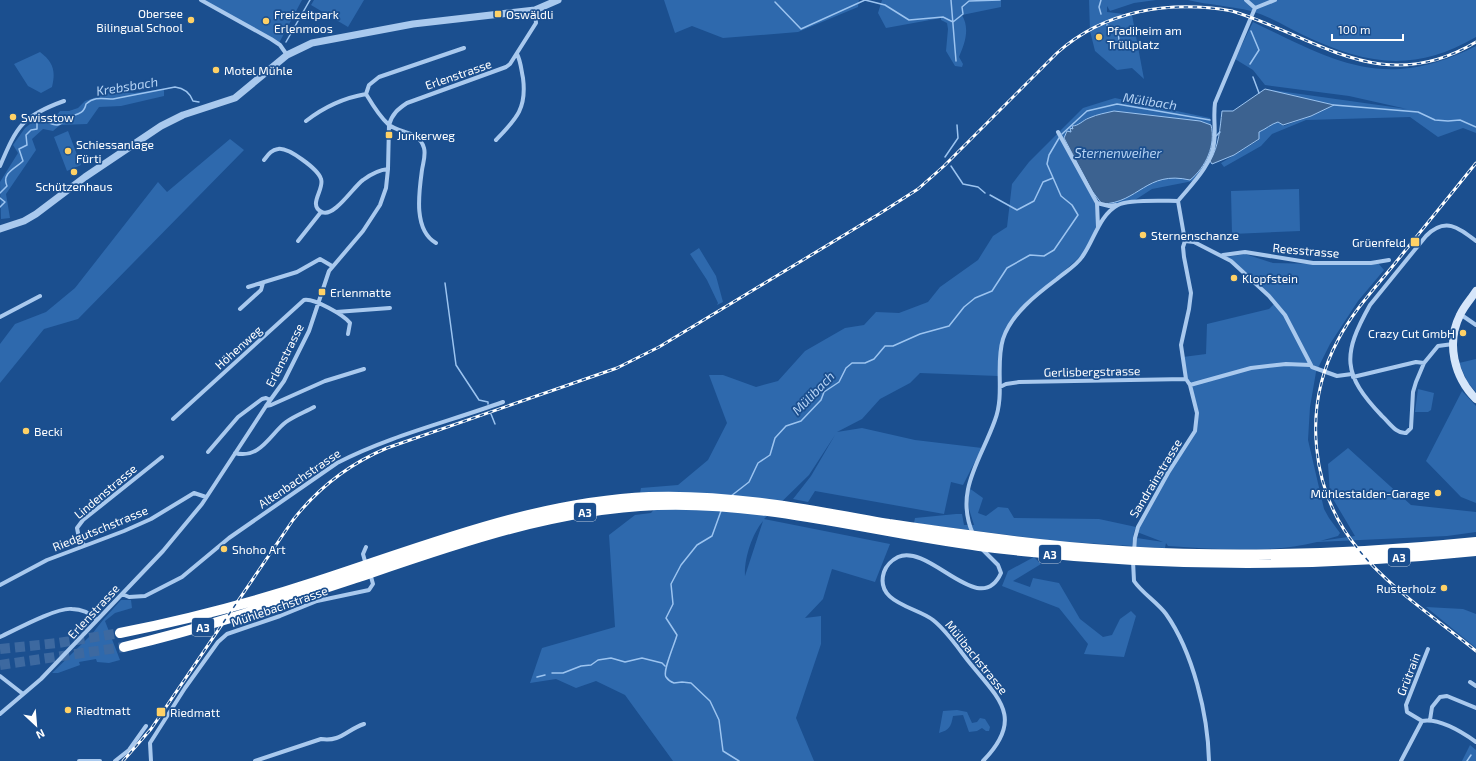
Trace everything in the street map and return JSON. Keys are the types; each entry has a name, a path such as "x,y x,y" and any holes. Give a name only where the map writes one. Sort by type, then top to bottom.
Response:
{"highway":[{"name":"A3","path":"124,647 218,623 471,531 540,512 611,500 671,501 726,499 900,535 982,546 1147,561 1290,562 1389,558 1476,550"},
{"name":"A3","path":"775,508 942,532 1058,546 1147,552 1248,554 1326,553 1476,542"},
{"name":"A3","path":"120,632 224,609 361,571"}],"main road":[{"path":"1476,291 1460,314 1453,344 1458,373 1464,385 1476,399"}],"street":[{"path":"201,0 272,39 287,55"},
{"path":"0,229 20,223 36,214 104,164 173,119 234,98 244,92 287,55 301,47 330,39 431,22 535,10 558,0"},
{"path":"1246,0 1255,8"},
{"path":"1186,379 1181,345 1191,293 1183,247 1185,240 1178,201 1212,155 1215,135 1213,115 1215,103 1255,8 1275,0"},
{"name":"Erlenstrasse","path":"0,714 41,679 163,551 206,497 284,381 309,331 319,304 324,280 332,266 363,231 380,205 386,188 389,125 391,118 398,109 407,103 499,71 510,64 536,23 535,10"},
{"path":"366,94 369,85 378,77 464,48"},
{"path":"496,140 512,123 524,101 520,61 517,54"},
{"path":"306,121 319,111 348,97 366,94"},
{"path":"366,94 389,125 414,135 422,144 424,150 419,199 421,214 427,235 436,244"},
{"path":"0,166 14,134 24,121 45,108 64,101"},
{"path":"1058,132 1097,203 1098,227"},
{"path":"264,160 270,152 277,149 284,149 291,151 318,173 322,179 322,186 316,202 317,208 322,212 327,213 334,210 362,181 378,170 388,169"},
{"path":"1097,203 1108,206 1137,201 1178,201"},
{"name":"Mülibachstrasse","path":"983,761 996,746 1004,728 1006,718 1001,702 941,627 922,613 891,599 885,589 883,578 887,566 894,559 903,555 912,554 922,558 970,586 986,588 998,580 1001,573 998,564 978,544 968,520 965,503 968,487 996,418 999,405 1000,359 1003,339 1016,317 1035,297 1082,258 1098,227 1117,205"},
{"path":"298,241 322,212"},
{"path":"1453,344 1438,346 1424,363 1413,392 1411,428 1406,434 1397,431 1371,404 1356,384 1352,375 1350,346 1363,316 1370,305 1426,236 1437,227 1449,225 1461,230 1476,242"},
{"path":"1185,240 1194,242 1231,261 1254,282 1285,315 1310,365 1316,370 1332,375 1343,376 1416,362 1424,363"},
{"name":"Reesstrasse","path":"1222,256 1245,252 1313,263 1371,263 1389,260"},
{"path":"248,286 263,283 297,272 320,259 332,266"},
{"path":"240,309 261,290 263,283"},
{"path":"0,317 40,296"},
{"name":"Höhenweg","path":"173,419 300,304 309,299 319,304"},
{"path":"319,304 345,317 350,323 348,334"},
{"path":"336,312 390,308"},
{"path":"1460,314 1476,325"},
{"path":"1190,385 1251,368 1286,364 1310,365"},
{"path":"266,406 337,376 364,369"},
{"name":"Gerlisbergstrasse","path":"1000,387 1006,384 1019,382 1186,379"},
{"name":"Sandrainstrasse","path":"1186,379 1190,385 1196,413 1195,431 1168,473 1138,527 1134,538 1133,571 1136,584 1152,597 1165,613 1176,629 1185,647 1205,719 1209,761"},
{"path":"208,452 238,417 262,399 266,398 270,400"},
{"name":"Altenbachstrasse","path":"122,594 129,597 145,596 182,578 229,538 337,463 409,434 503,402"},
{"path":"235,453 240,455 253,452 269,442 286,422 314,407"},
{"name":"Lindenstrasse","path":"84,546 78,538 77,528 84,520 162,457"},
{"name":"Riedgutschstrasse","path":"0,585 47,560 124,531 151,519 194,493 206,497"},
{"name":"Mühlebachstrasse","path":"151,761 150,743 184,688 218,642 227,634 280,616 317,601 369,590 373,584 363,556 366,547"},
{"path":"0,637 52,614 71,608 86,612 97,620"},
{"name":"Grütrain","path":"1422,721 1407,712 1406,705 1428,649"},
{"path":"0,676 23,694"},
{"path":"1470,682 1476,686"},
{"path":"1430,720 1432,708 1436,700 1440,697 1447,696 1476,708"},
{"path":"1401,761 1422,721 1430,720 1453,728 1476,742"},
{"path":"255,761 320,739 330,740 343,737 352,728 364,724"},
{"path":"115,761 129,750 146,726"},
{"path":"79,761 100,761"}],"shaded area":[{"name":"Freizeitpark Erlenmoos","path":"202,0 302,0 279,43"},
{"path":"314,0 364,0 348,27 311,5"},
{"path":"664,0 859,0 858,7 798,32 723,38 692,26 675,33"},
{"path":"882,0 1001,0 1001,7 962,15 966,26 966,36 959,57 963,64 962,67 955,66 946,51 948,29 947,23 941,20 941,18 886,28 878,13"},
{"path":"1089,0 1156,0 1134,3 1110,11 1107,6 1107,12 1132,15 1144,79 1132,68 1117,70 1095,51 1090,31"},
{"path":"1188,0 1476,0 1476,37 1432,56 1411,60 1390,61 1348,53 1326,45 1258,13"},
{"path":"1253,22 1310,49 1336,59 1362,66 1387,69 1414,67 1444,60 1476,46 1476,133 1463,128 1438,137 1410,117 1306,120 1272,134 1261,146 1224,167 1221,163 1259,140 1259,132 1271,125 1278,122 1284,126 1311,116 1333,105 1265,89 1407,109 1349,96 1265,85 1253,70 1235,59"},
{"path":"40,52 51,63 54,76 52,87 41,93 28,86 14,64"},
{"path":"164,89 164,96 121,106 99,107 87,124 60,125 53,131 43,129 32,139 36,150 6,194 10,218 1,219 0,182 18,153 13,145 25,128 39,117 51,118 60,111 69,111 78,108 85,101 112,92 134,93"},
{"path":"1115,98 1210,118 1211,125 1123,112 1087,118 1071,132 1067,133 1062,140 1095,203 1097,224 1096,230 1082,255 1018,312 1001,342 998,376 920,373 910,383 880,399 862,419 837,432 862,428 915,440 982,448 963,485 951,482 944,514 815,491 808,502 793,499 811,476 835,435 809,475 764,519 890,544 875,582 832,569 823,599 805,618 821,616 821,644 796,718 814,761 673,761 625,695 596,681 576,688 556,679 530,683 542,648 615,627 609,535 635,515 651,513 668,493 640,493 641,488 678,485 708,460 727,423 709,375 723,375 756,387 778,381 805,351 845,328 864,325 876,312 899,313 928,302 940,287 978,260 993,236 1007,227 1012,184 1029,162 1083,108","holes":["763,521 745,576 747,555 755,533"]},
{"name":"Schiessanlage Fürti","path":"68,131 81,165 67,171 54,137"},
{"path":"230,139 244,150 78,319 44,329 0,383 0,344 15,324 46,312 75,288 158,182 167,192"},
{"path":"1207,162 1193,181 1152,189 1135,200 1109,205 1102,204 1154,181 1171,176 1192,177"},
{"path":"1299,189 1300,231 1232,234 1231,191"},
{"path":"699,248 716,276 723,302 717,305 718,303 707,280 690,254"},
{"path":"1245,254 1273,263 1368,265 1378,263 1384,270 1358,301 1330,344 1316,372 1310,407 1308,440 1324,509 1340,533 1338,536 1320,541 1355,536 1330,494 1328,464 1348,448 1411,505 1476,512 1476,532 1447,536 1317,542 1281,548 1243,550 1168,546 1166,543 1165,548 1136,547 1137,538 1163,542 1137,532 1165,472 1195,431 1197,413 1186,379 1183,357 1206,354 1207,324 1269,309 1275,303 1227,257"},
{"path":"1476,359 1476,392 1468,383 1459,363"},
{"path":"1418,389 1434,393 1431,410 1428,412 1415,412"},
{"path":"1462,391 1476,406 1476,503 1461,497 1426,461"},
{"path":"969,488 983,498 978,513 986,516 998,507 1008,508 1014,518 1099,519 1136,527 1132,546 1055,541 914,523 915,518 962,514 964,525 974,525 969,509"},
{"path":"1034,557 1041,564 1013,581 1030,587 1033,578 1059,583 1080,619 1103,637 1112,635 1120,619 1131,611 1136,616 1124,657 1084,654 1088,644 1059,608 1002,586 1008,571"},
{"path":"121,600 131,600 132,608 115,613 105,621 120,660 109,663 97,662 96,659 79,662 80,665 58,673 52,673 92,634"},
{"path":"1426,607 1463,609 1476,614 1476,648"},
{"path":"957,710 967,712 972,723 977,722 980,718 985,719 990,727 989,731 982,728 977,731 969,732 963,715 953,716 949,728 939,733 943,711"},
{"path":"1470,745 1476,750 1476,761 1462,761"}],"water":[{"path":"1265,89 1334,105 1311,116 1283,125 1278,122 1273,124 1259,132 1259,139 1234,155 1212,164 1210,161 1217,143 1222,111 1233,111"},
{"name":"Sternenweiher","path":"1114,111 1200,121 1211,125 1211,148 1201,169 1190,180 1175,178 1163,179 1125,198 1115,202 1102,204 1092,191 1064,138 1067,131 1071,132 1070,128 1073,129 1072,126 1092,117"}],"waterway":[{"name":"Krebsbach","path":"286,42 310,0"},
{"path":"775,2 801,29 865,0 885,5 909,20 943,17 953,22 963,14 962,7 969,1 1000,0"},
{"path":"951,0 956,61"},
{"path":"1101,0 1099,7 1101,14"},
{"path":"1107,25 1118,32 1119,40"},
{"path":"1250,64 1259,50 1251,31"},
{"path":"1253,77 1259,93"},
{"name":"Krebsbach","path":"0,193 7,186 6,178 10,171 23,161 19,149 27,145 26,135 31,130 37,129 37,122 39,119 59,125 67,118 79,114 89,101 99,98 113,99 175,87 186,91 193,101 199,102"},
{"name":"Mülibach","path":"1062,134 1087,111 1117,104 1210,120"},
{"name":"Mülibach","path":"1334,105 1418,112 1435,120 1460,120 1476,127"},
{"path":"945,157 958,138 957,125"},
{"name":"Mülibach","path":"1216,136 1220,132"},
{"name":"Mülibach","path":"731,496 749,482 758,463 770,455 775,438 786,426 801,421 821,400 824,392 839,382 846,368 852,363 865,363 874,359 885,346 893,346 920,334 949,326 964,307 975,298 992,291 1007,268 1030,255 1044,256 1054,250 1078,215 1072,205 1061,196 1047,164 1049,155 1059,138"},
{"path":"951,166 963,184 978,187 985,193"},
{"path":"990,195 1017,210 1034,201 1043,182 1053,178"},
{"name":"Krebsbach","path":"0,198 5,202 0,207"},
{"path":"445,283 456,365 479,400 488,402 488,404"},
{"path":"491,414 495,424"},
{"name":"Mülibach","path":"721,511 712,536 697,545 681,565 671,584 673,604 666,618 677,635 665,674 666,677 674,683 691,683 710,701 719,720 723,751 739,761"},
{"path":"552,673 563,673 581,666 591,665 598,660 611,658 625,662 642,658 662,663 665,666"},
{"path":"537,677 545,675"},
{"path":"1467,761 1471,755"}],"tunnel":[{"path":"0,649 58,643 120,633"},
{"path":"0,665 124,647"}],"railway":[{"path":"123,761 151,729 293,520 303,508 335,478 347,469 387,448 617,368 659,347 918,189 944,166 1057,53 1076,38 1096,27 1117,18 1162,8 1209,8 1232,11 1264,22 1351,58 1380,64 1410,65 1442,58 1476,42"},
{"path":"1476,163 1350,320 1338,340 1327,366 1319,393 1316,421 1317,448 1321,476 1330,502 1343,527 1371,564 1414,603 1476,651"}],"place":[{"name":"Oswäldli","path":"498,14"},
{"name":"Obersee Bilingual School","path":"191,20"},
{"name":"Freizeitpark Erlenmoos","path":"266,21"},
{"name":"Pfadiheim am Trüllplatz","path":"1099,37"},
{"name":"Motel Mühle","path":"216,70"},
{"name":"Swisstow","path":"13,117"},
{"name":"Junkerweg","path":"389,135"},
{"name":"Schiessanlage Fürti","path":"68,151"},
{"name":"Schützenhaus","path":"74,172"},
{"name":"Sternenschanze","path":"1143,235"},
{"name":"Grüenfeld","path":"1415,242"},
{"name":"Klopfstein","path":"1234,278"},
{"name":"Erlenmatte","path":"322,292"},
{"name":"Crazy Cut GmbH","path":"1463,333"},
{"name":"Becki","path":"26,431"},
{"name":"Mühlestalden-Garage","path":"1438,493"},
{"name":"Shoho Art","path":"224,549"},
{"name":"Rusterholz","path":"1444,588"},
{"name":"Riedtmatt","path":"68,710"},
{"name":"Riedmatt","path":"161,712"}]}
